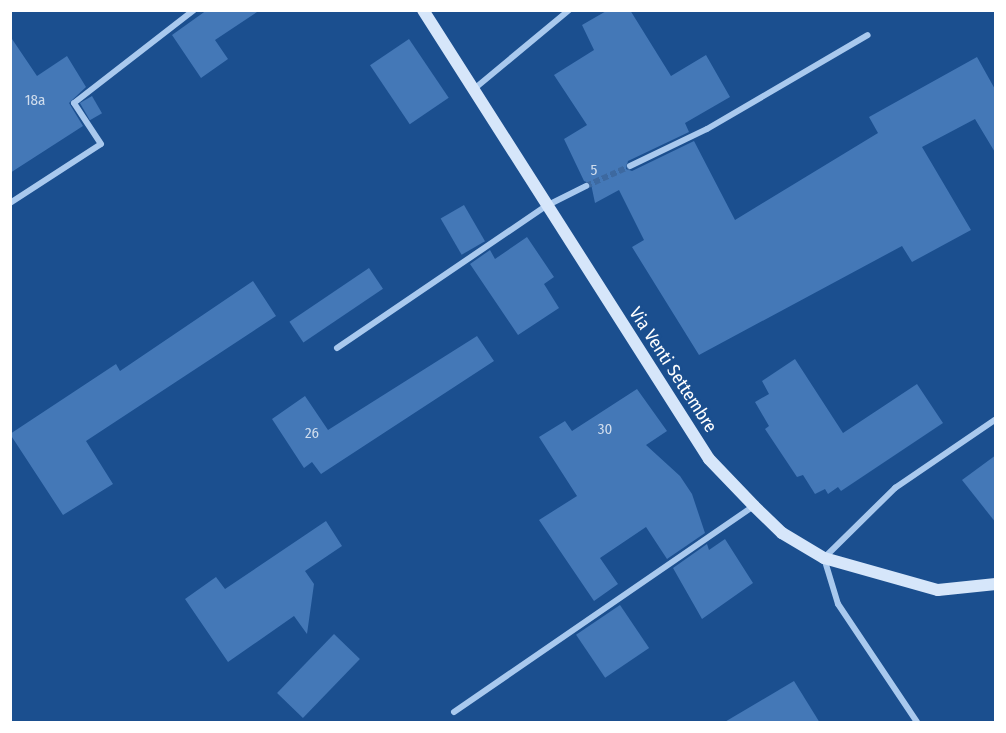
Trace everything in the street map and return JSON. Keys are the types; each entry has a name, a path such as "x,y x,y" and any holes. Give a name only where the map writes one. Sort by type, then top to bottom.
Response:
{"street":[{"path":"10,203 101,144 74,103 194,10"},
{"name":"Via Venti Settembre","path":"423,10 709,459 754,506 782,533 824,558 938,590 996,584"},
{"path":"474,89 569,10"},
{"path":"630,166 707,129 868,35"},
{"path":"337,348 546,206 586,186"},
{"path":"917,723 838,604 824,558 895,488 996,418"},
{"path":"454,712 754,506"}],"building":[{"path":"207,10 260,10 215,40 228,59 201,78 172,35"},
{"path":"608,10 630,10 671,76 706,55 730,97 685,123 689,132 628,161 626,169 632,171 694,141 735,220 878,133 869,117 977,57 996,91 996,154 975,119 922,147 971,230 912,262 902,246 699,355 632,247 644,240 619,190 595,203 591,184 584,181 564,139 587,125 554,75 594,50 582,25"},
{"path":"10,36 37,76 67,56 86,87 69,103 83,126 10,173"},
{"path":"409,39 449,98 410,124 370,65"},
{"path":"92,96 102,113 90,120 80,103"},
{"path":"464,205 485,241 462,255 441,218"},
{"path":"527,237 554,277 544,284 559,308 518,335 470,264 490,250 495,259"},
{"path":"369,268 383,289 303,342 289,322"},
{"path":"253,281 276,316 86,441 113,484 63,515 10,434 116,364 120,371"},
{"path":"477,336 494,361 321,474 312,462 304,468 272,419 305,396 328,430"},
{"path":"795,359 843,433 917,384 943,423 841,491 838,487 828,494 825,489 815,494 803,475 797,477 765,429 769,426 755,402 769,394 762,381"},
{"path":"637,389 667,431 646,445 680,476 692,494 705,533 667,559 646,527 600,558 618,584 594,601 539,520 577,496 539,437 565,421 572,431"},
{"path":"996,455 996,523 962,480"},
{"path":"326,521 342,546 305,571 314,584 307,634 294,616 228,662 185,599 216,577 225,589"},
{"path":"725,539 753,583 702,619 673,568 707,544 709,550"},
{"path":"620,605 649,648 605,678 576,635"},
{"path":"334,634 360,659 303,718 277,693"},
{"path":"794,681 820,723 723,723"}],"tunnel":[{"path":"586,186 630,166"}]}
